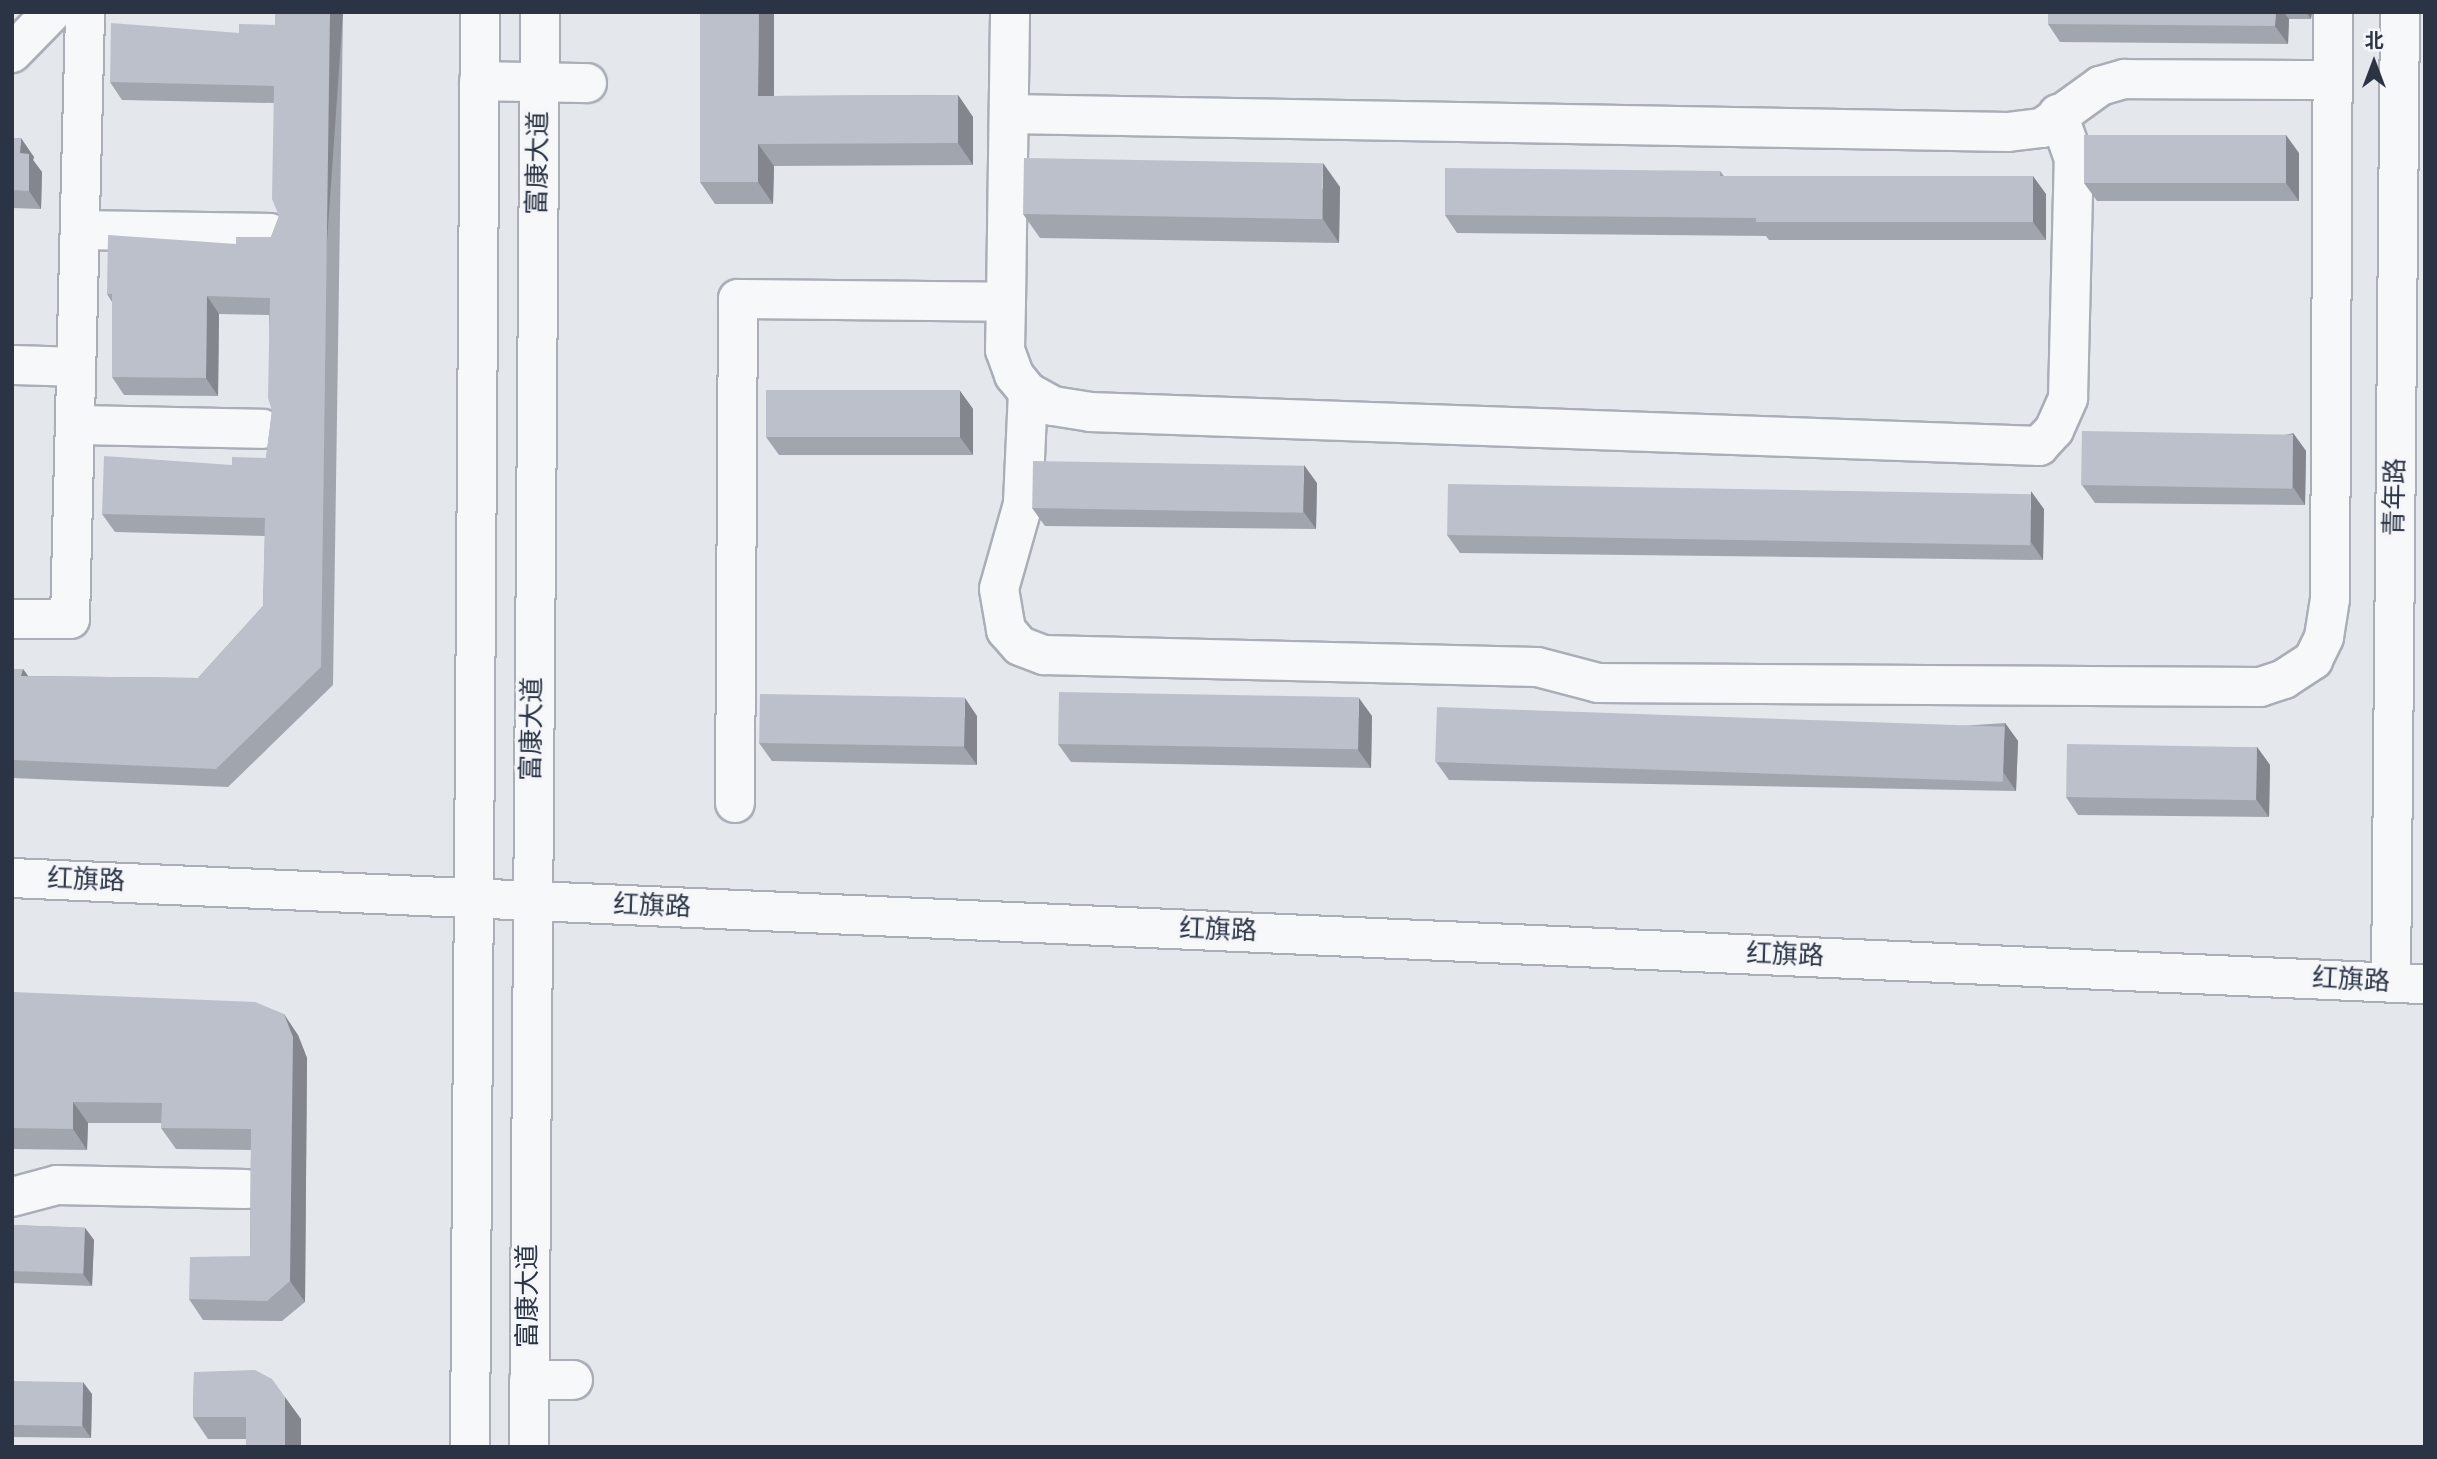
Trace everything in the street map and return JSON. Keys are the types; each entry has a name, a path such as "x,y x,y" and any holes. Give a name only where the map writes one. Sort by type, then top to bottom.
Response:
{"street":[{"path":"12,53 52,12"},
{"path":"12,619 69,619 85,12"},
{"path":"470,1447 480,12"},
{"name":"富康大道","path":"529,1447 540,12"},
{"path":"1010,12 1005,350 1014,375 1028,391 1053,406 1090,412 2039,446 2054,430 2068,398 2074,159 2058,114"},
{"path":"1028,391 1023,504 999,589 1006,630 1020,646 1044,655 1537,667 1598,683 2260,687 2284,679 2313,660 2324,637 2330,599 2333,12"},
{"name":"青年路","path":"2400,12 2408,983"},
{"path":"1009,114 2008,132 2042,128 2058,114 2101,86 2125,79 2332,80"},
{"path":"479,81 587,83"},
{"path":"80,230 270,233"},
{"path":"735,803 738,299 1006,302"},
{"path":"12,366 76,367"},
{"path":"75,425 263,429"},
{"name":"红旗路","path":"12,878 2408,983"},
{"path":"12,1197 57,1185 246,1189"},
{"path":"529,1380 573,1380"}],"building":[{"path":"275,12 330,12 321,667 216,769 12,760 12,669 23,669 21,676 198,678 263,606 265,518 102,514 104,456 232,465 232,457 266,458 272,411 268,398 270,298 207,296 206,378 112,377 112,294 107,294 108,235 236,244 236,237 271,237 279,216 272,199 274,86 110,82 111,23 239,33 239,24 275,25"},
{"path":"700,12 759,12 758,96 958,95 958,143 758,144 758,182 700,182"},
{"path":"2048,12 2276,12 2275,26 2048,24"},
{"path":"2084,135 2286,135 2286,183 2084,183"},
{"path":"12,138 21,138 20,153 29,154 29,191 12,190"},
{"path":"1024,158 1323,163 1322,219 1023,214"},
{"path":"1445,168 1720,171 1720,176 2033,176 2033,222 1756,222 1756,218 1445,215"},
{"path":"766,390 960,390 960,437 766,437"},
{"path":"2082,431 2293,435 2292,489 2081,485"},
{"path":"1033,461 1304,466 1303,513 1032,508"},
{"path":"1448,484 2031,494 2030,545 1447,535"},
{"path":"1059,692 1359,697 1358,749 1058,744"},
{"path":"760,694 965,698 964,747 759,743"},
{"path":"1437,707 2005,727 2003,782 1435,762"},
{"path":"2067,744 2257,747 2256,800 2066,797"},
{"path":"12,992 255,1002 284,1014 293,1037 290,1281 267,1301 189,1299 190,1257 250,1256 251,1129 161,1128 162,1103 73,1102 73,1129 12,1128"},
{"path":"12,1225 85,1228 83,1274 12,1271"},
{"path":"255,1370 272,1379 285,1397 285,1447 246,1447 246,1417 193,1417 194,1372"},
{"path":"12,1381 83,1382 82,1426 12,1425"}]}
